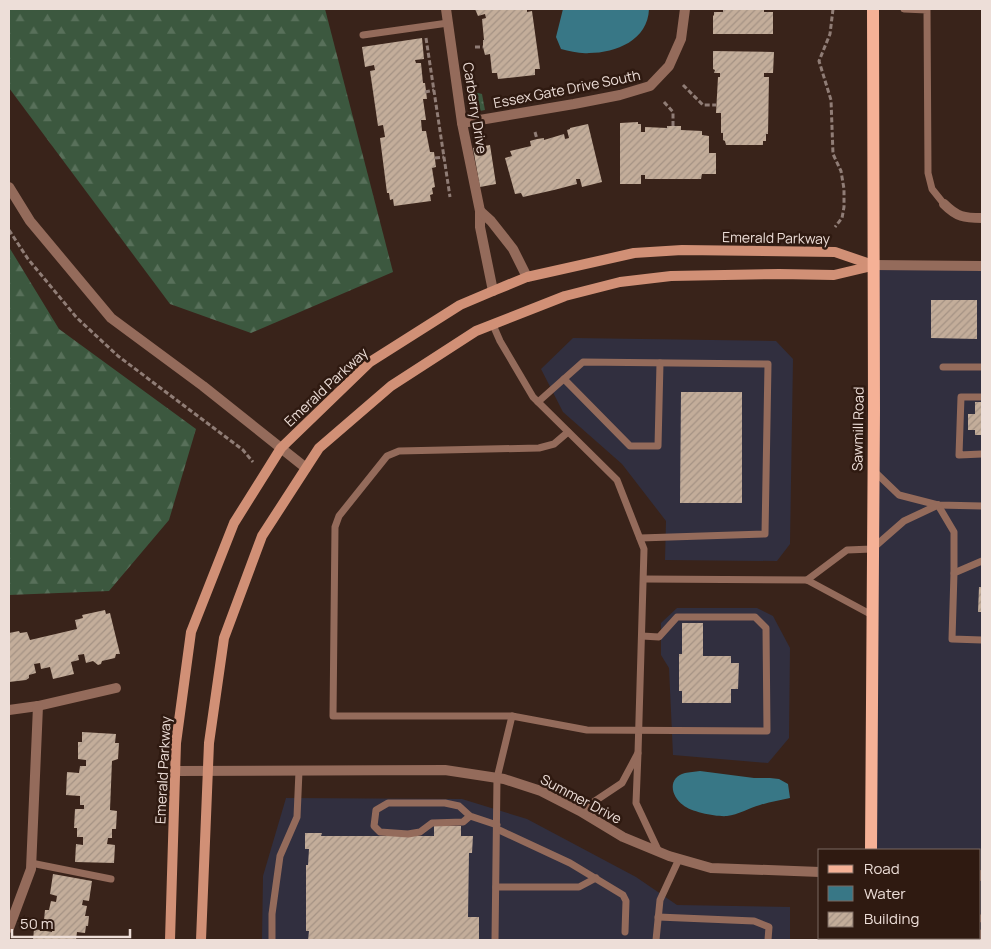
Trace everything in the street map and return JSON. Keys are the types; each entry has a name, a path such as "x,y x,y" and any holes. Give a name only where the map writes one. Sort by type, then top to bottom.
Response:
{"main road":[{"name":"Sawmill Road","path":"871,849 874,9"},
{"name":"Emerald Parkway","path":"170,940 176,743 191,632 234,523 282,448 370,362 460,305 493,291 527,277 634,253 682,250 835,252 873,266"},
{"path":"201,940 209,743 224,638 262,536 319,448 391,386 476,331 565,296 620,282 671,276 779,274 834,276 873,266"}],"street":[{"name":"Carberry Drive","path":"446,9 462,123 480,211 480,227 493,291"},
{"name":"Essex Gate Drive South","path":"462,123 574,104 650,86 669,66 681,39 684,9"},
{"path":"9,187 30,221 111,318 204,386 306,468"},
{"path":"944,204 953,213 964,218 982,218"},
{"path":"480,211 491,221 514,249 527,277"},
{"path":"873,266 982,266"},
{"path":"9,710 38,706 116,688"},
{"path":"9,928 31,869 38,706"},
{"name":"Summer Drive","path":"175,771 445,770 497,778 541,790 623,837 678,859 711,868 818,872"}],"lane":[{"path":"904,9 929,9 928,173 932,189 944,204"},
{"path":"363,35 448,24"},
{"path":"493,325 500,341 533,397 617,480 644,549 636,803 659,852"},
{"path":"538,402 583,362 768,364 765,534 640,538"},
{"path":"564,380 630,446 658,446 660,363"},
{"path":"943,367 982,367"},
{"path":"982,397 961,397 959,455 982,454"},
{"path":"568,432 554,444 539,448 398,451 388,456 339,516 334,526 333,716 512,716 587,730 767,732 766,628 755,617 677,617 659,638 642,636"},
{"path":"873,470 899,495 938,505 982,506"},
{"path":"807,580 847,550 872,549 904,521 938,505"},
{"path":"938,505 954,532 952,639 982,640"},
{"path":"954,573 982,561"},
{"path":"644,579 807,580 872,615"},
{"path":"496,940 497,778 512,716"},
{"path":"580,811 622,783 638,753"},
{"path":"272,940 272,914 280,856 297,817 299,771"},
{"path":"470,816 463,822 432,823 420,832 408,834 380,832 374,826 376,810 388,803 446,802 459,806 470,816 497,827 570,863 623,894 626,901 625,932"},
{"path":"656,940 660,900 678,859"},
{"path":"31,863 110,879"},
{"path":"496,887 579,887 596,878"},
{"path":"658,917 754,920 769,927 768,940"}],"path":[{"path":"833,9 830,34 819,61 831,100 833,154 844,189 842,218 835,227"},
{"path":"426,38 450,197"},
{"path":"475,47 483,46"},
{"path":"683,85 703,105 716,105"},
{"path":"426,92 434,90"},
{"path":"664,102 673,112 673,126"},
{"path":"535,132 537,139"},
{"path":"435,158 444,157"},
{"path":"9,230 28,259 77,318 118,356 243,450 253,462"}],"shaded area":[{"path":"873,265 982,266 982,940 872,940 981,939 981,849 871,849"},
{"path":"573,338 776,341 793,359 790,544 777,561 665,560 666,521 622,464 563,412 541,369"},
{"path":"677,608 757,608 773,616 790,648 789,738 768,763 673,755 669,668 661,655 661,623"},
{"path":"286,798 462,799 527,819 636,877 677,905 790,907 790,940 262,940 263,876"}],"green space":[{"path":"9,9 325,9 393,272 251,333 170,304 9,88"},
{"path":"478,93 482,94 485,110 475,109 468,102 468,96"},
{"path":"9,247 59,329 196,429 169,520 109,591 9,595"}],"water":[{"path":"563,9 649,9 643,29 629,43 610,50 586,53 561,49 556,37"},
{"path":"700,771 754,778 779,779 788,784 790,798 756,806 727,816 698,812 687,808 679,801 674,792 673,783 679,775"}],"building":[{"path":"475,9 527,9 527,12 532,11 540,69 535,69 535,75 498,79 497,73 492,73 490,54 485,55 483,47 482,19 486,18 485,14 478,16"},
{"path":"723,9 764,9 764,12 773,12 773,34 713,34 714,12 723,12"},
{"path":"422,38 424,59 415,60 416,63 421,63 423,83 425,83 427,99 423,99 426,120 421,120 422,131 426,131 430,152 434,152 436,167 432,168 435,187 432,188 433,194 430,195 431,201 394,206 393,199 390,200 389,193 387,193 380,138 385,137 383,125 378,126 370,71 375,70 374,65 365,67 362,47"},
{"path":"713,51 774,52 773,73 764,73 764,77 769,77 768,134 766,134 766,141 763,141 763,145 726,145 723,140 721,113 716,113 718,77 720,77 720,73 714,73"},
{"path":"638,122 638,124 641,124 641,132 645,132 645,127 667,128 667,126 681,126 681,130 702,131 702,135 709,136 709,153 716,153 716,174 702,174 701,179 645,179 645,175 641,175 641,184 620,184 620,123"},
{"path":"588,124 602,182 582,187 580,179 576,179 577,184 554,190 523,197 521,193 515,194 505,158 512,156 510,151 531,146 530,141 537,139 544,138 544,140 564,134 565,139 569,138 567,130"},
{"path":"490,145 496,184 480,187 473,148"},
{"path":"931,300 977,300 977,339 931,338"},
{"path":"681,392 742,392 742,503 680,503"},
{"path":"975,402 982,402 982,435 975,435 975,430 968,430 968,414 975,414"},
{"path":"979,587 982,587 982,612 978,612"},
{"path":"105,610 106,614 110,613 120,654 116,654 115,658 102,661 98,665 93,661 86,663 84,654 78,655 79,660 71,662 74,674 53,679 50,667 41,669 40,663 34,664 36,673 29,675 29,678 26,680 9,682 9,633 27,632 30,640 77,629 75,620 83,618 82,615"},
{"path":"682,623 703,623 703,656 731,656 731,663 739,663 738,689 731,689 731,703 682,703 682,691 679,691 679,654 682,654"},
{"path":"82,732 116,734 115,743 119,743 118,759 112,761 110,810 117,811 116,829 112,829 112,838 108,838 107,844 115,845 114,863 75,862 76,844 83,845 83,837 77,837 77,828 74,828 75,809 84,809 84,805 80,805 80,796 66,795 67,772 79,773 80,766 86,766 86,760 78,759 78,742 82,742"},
{"path":"434,826 461,826 461,836 473,836 472,853 469,853 468,917 479,917 479,940 308,940 309,931 306,931 306,865 308,865 309,849 305,849 305,833 322,833 321,836 434,836"},
{"path":"53,874 92,881 89,901 83,900 82,905 87,906 85,916 89,916 88,926 86,926 85,933 77,932 76,940 33,940 34,929 52,932 52,930 44,928 44,920 45,910 49,910 51,901 56,902 57,896 50,894"}]}
